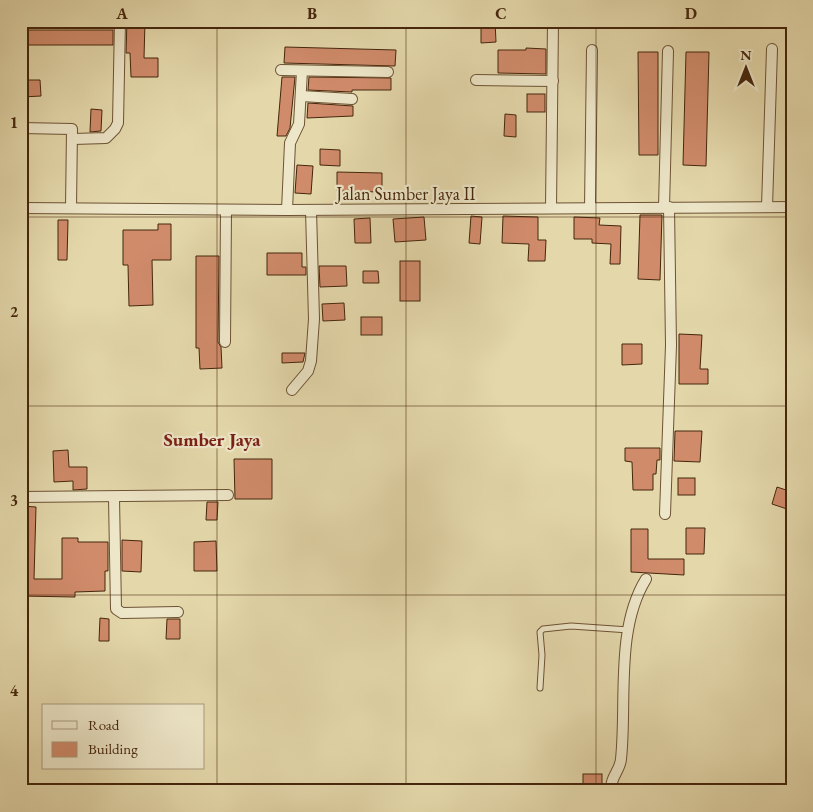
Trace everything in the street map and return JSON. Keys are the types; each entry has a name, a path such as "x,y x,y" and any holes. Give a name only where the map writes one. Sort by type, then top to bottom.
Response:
{"street":[{"path":"551,208 553,21"},
{"path":"21,23 120,22 119,113 115,129 106,138 73,139"},
{"path":"767,207 772,49"},
{"path":"590,208 592,50"},
{"path":"665,514 671,346 666,207 668,51"},
{"path":"281,70 388,72"},
{"path":"287,210 290,143 299,124 302,70"},
{"path":"476,80 552,81"},
{"path":"301,96 352,99"},
{"path":"21,128 69,128 73,132 71,208"},
{"name":"Jalan Sumber Jaya II","path":"21,208 311,210 792,207"},
{"path":"225,342 226,210"},
{"path":"292,390 308,370 311,361 314,319 311,210"},
{"path":"21,497 228,496"},
{"path":"114,498 116,609 122,613 178,612"},
{"path":"611,791 610,782 621,759 622,684 630,630 637,598 646,579"}],"lane":[{"path":"540,688 542,655 540,632 543,629 571,626 630,630"}],"building":[{"path":"127,21 145,21 144,58 158,58 158,77 131,77 130,53 126,53"},
{"path":"481,21 495,21 496,42 481,43"},
{"path":"21,30 113,30 113,45 21,45"},
{"path":"285,47 396,50 395,66 284,63"},
{"path":"526,48 546,49 546,74 498,73 498,50 526,50"},
{"path":"638,52 658,52 658,155 639,155"},
{"path":"686,52 709,52 706,166 683,165"},
{"path":"282,77 295,77 290,128 286,136 277,136"},
{"path":"309,77 391,78 391,90 352,90 352,92 308,90"},
{"path":"22,80 40,80 41,96 22,97"},
{"path":"527,94 545,94 545,112 527,112"},
{"path":"308,103 353,106 353,116 307,118"},
{"path":"91,109 102,110 101,131 90,132"},
{"path":"505,114 516,115 516,137 504,136"},
{"path":"320,149 340,150 340,166 320,165"},
{"path":"297,165 313,166 311,194 295,193"},
{"path":"337,172 382,173 382,192 337,191"},
{"path":"640,215 662,215 660,280 638,279"},
{"path":"471,216 482,217 480,244 469,243"},
{"path":"503,216 538,217 538,240 546,240 545,261 528,261 529,244 502,243"},
{"path":"424,217 426,240 395,242 393,219"},
{"path":"574,217 600,218 599,225 621,226 620,264 610,264 611,244 592,243 592,239 574,239"},
{"path":"370,218 371,243 355,243 354,219"},
{"path":"58,220 68,220 67,260 58,260"},
{"path":"158,224 171,224 171,260 152,260 153,305 129,306 128,265 123,265 123,230 158,230"},
{"path":"267,253 302,253 302,267 306,267 306,275 267,275"},
{"path":"196,256 219,256 218,342 221,347 222,368 200,369 199,348 196,348"},
{"path":"400,261 420,261 420,301 400,301"},
{"path":"319,266 346,266 347,286 320,287"},
{"path":"363,271 378,271 379,283 363,283"},
{"path":"344,303 345,320 323,321 322,304"},
{"path":"361,317 382,317 382,335 361,335"},
{"path":"679,334 702,335 700,369 708,369 708,384 679,384"},
{"path":"622,344 642,344 642,364 622,365"},
{"path":"282,353 305,353 303,362 282,363"},
{"path":"675,431 702,431 700,462 674,461"},
{"path":"625,448 660,448 660,460 657,460 656,474 653,474 653,490 633,490 632,462 625,461"},
{"path":"68,450 69,467 87,467 87,489 73,490 73,481 54,482 53,451"},
{"path":"234,459 272,459 272,499 235,499"},
{"path":"678,478 695,478 695,495 678,495"},
{"path":"777,487 792,492 787,509 772,504"},
{"path":"207,502 218,502 217,520 206,520"},
{"path":"21,506 36,507 34,579 62,579 62,538 78,538 78,542 108,542 108,571 105,571 105,591 75,592 75,597 21,596"},
{"path":"686,528 705,528 704,554 686,554"},
{"path":"631,529 648,529 648,559 684,559 684,575 631,572"},
{"path":"122,540 142,541 141,572 122,571"},
{"path":"216,541 217,571 194,571 194,542"},
{"path":"100,618 109,619 109,641 99,641"},
{"path":"167,619 180,619 180,639 166,639"},
{"path":"583,774 602,774 602,791 583,791"}],"district":[{"name":"Sumber Jaya","path":"212,439"}]}
